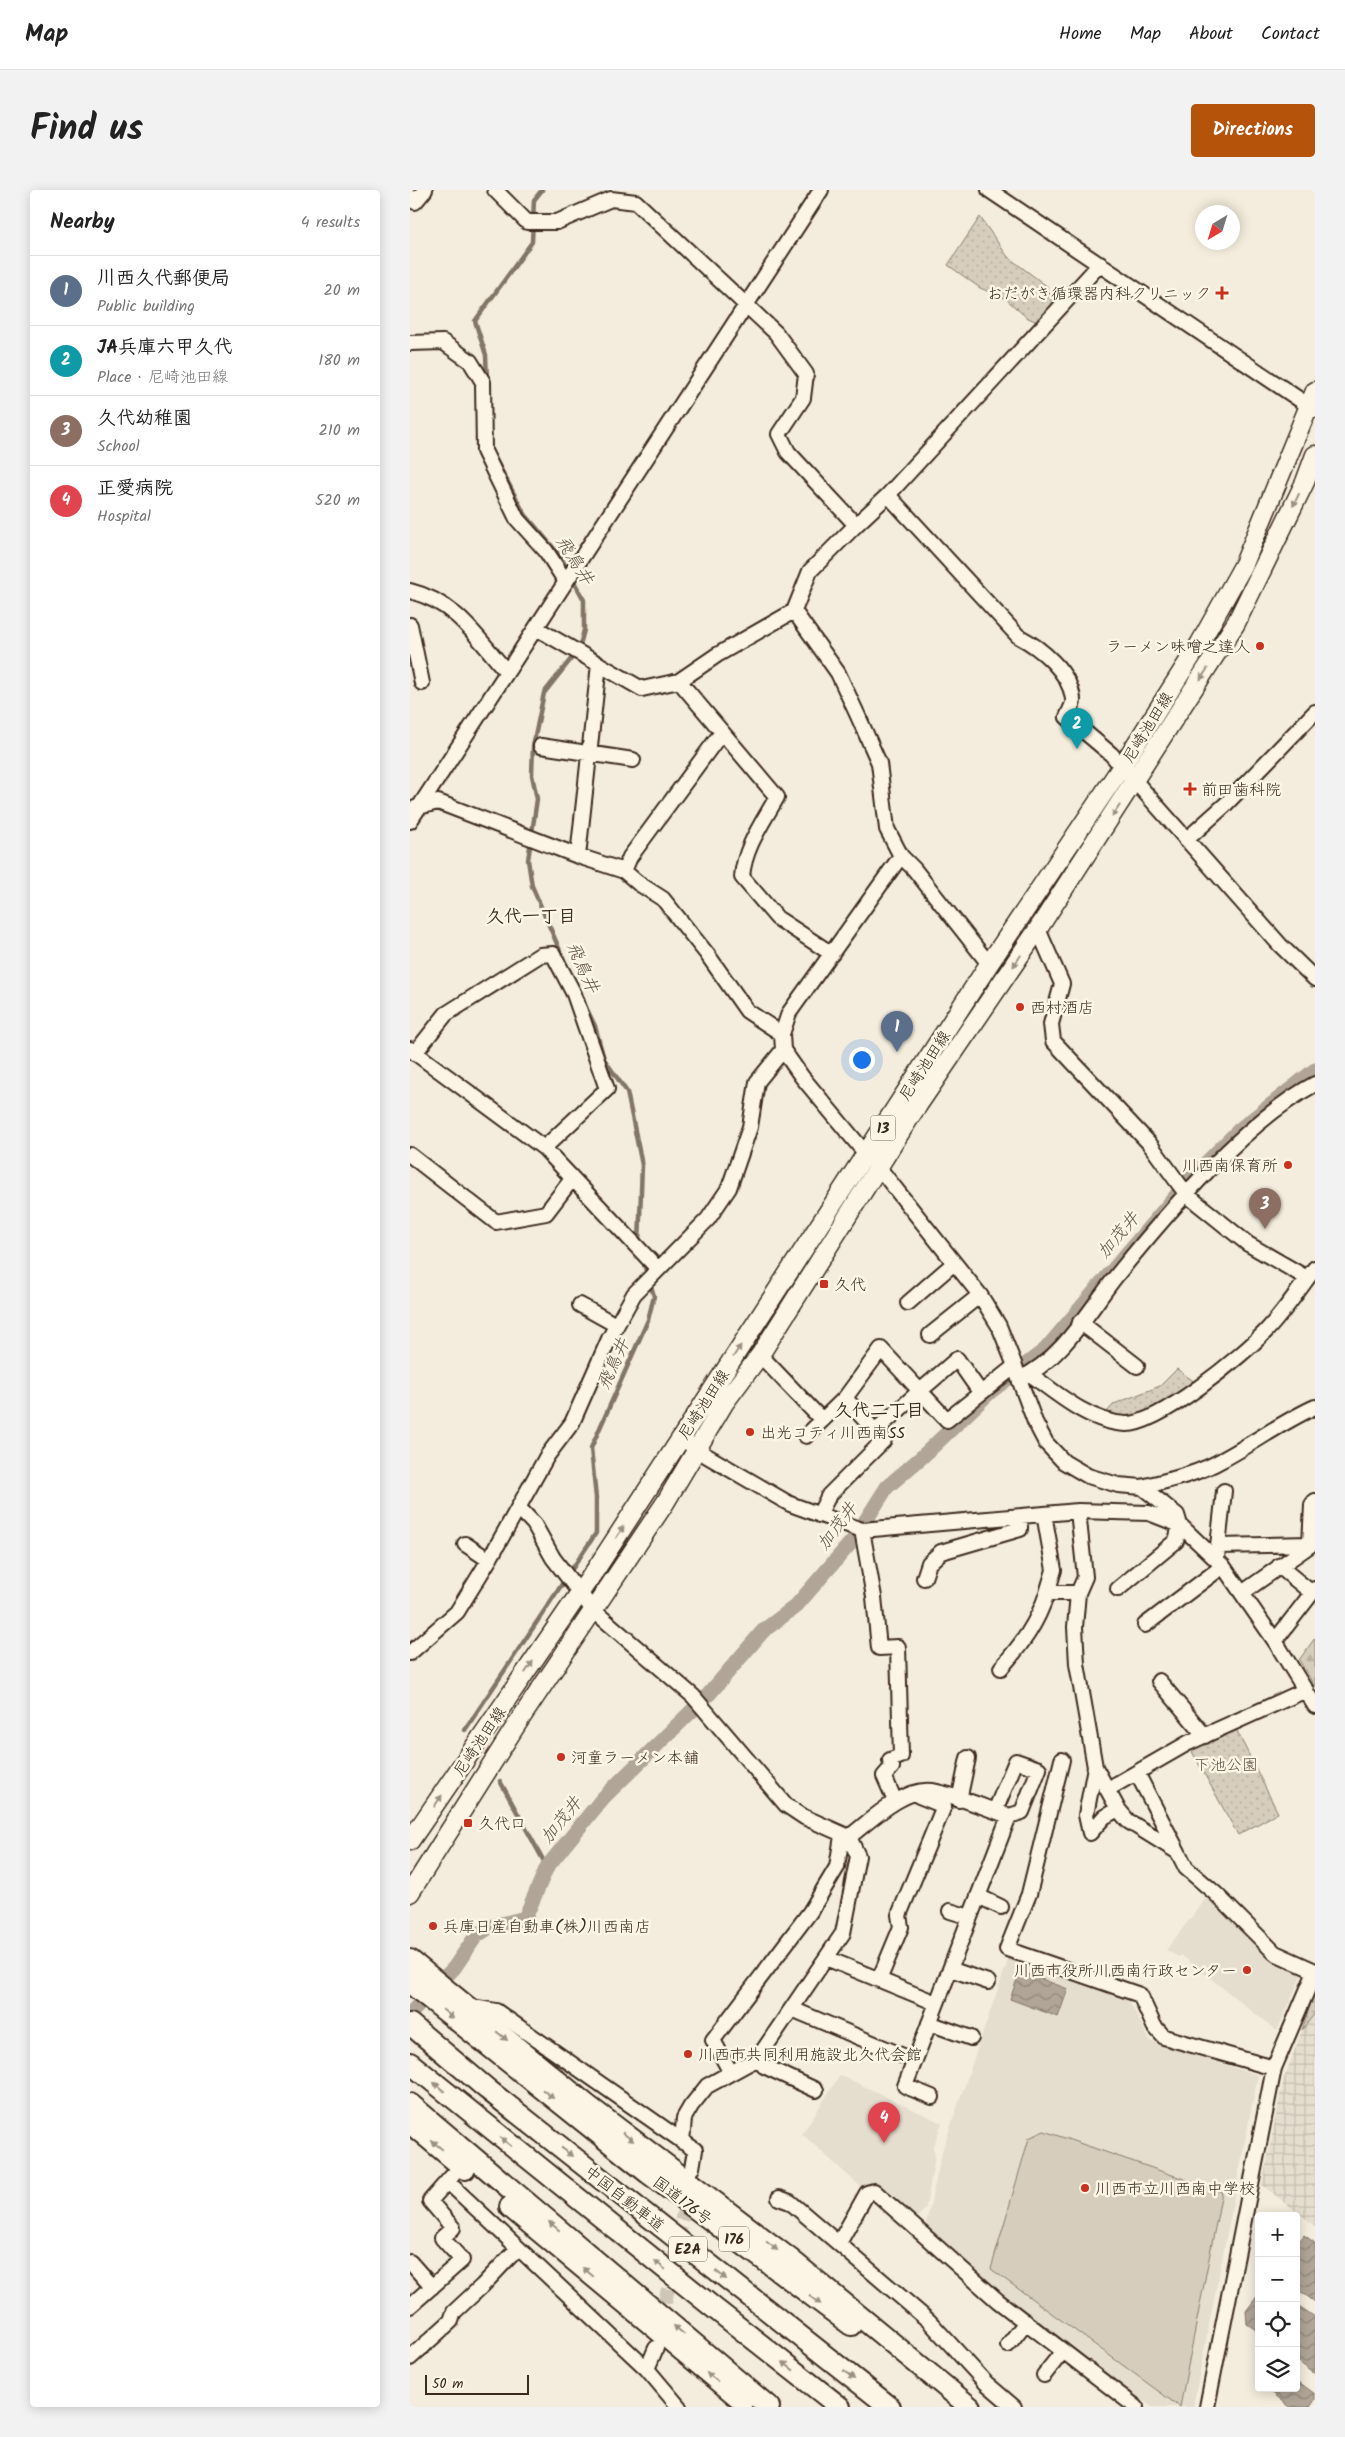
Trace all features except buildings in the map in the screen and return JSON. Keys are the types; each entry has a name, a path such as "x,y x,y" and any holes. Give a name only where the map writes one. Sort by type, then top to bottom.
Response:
{"highway":[{"path":"410,1960 594,2111 790,2259 970,2407"},
{"name":"国道176号","path":"410,1983 509,2064 793,2284 964,2407"},
{"name":"中国自動車道","path":"410,2024 487,2089 890,2407"},
{"name":"中国自動車道","path":"410,2063 840,2407"},
{"path":"410,2104 770,2407"},
{"path":"410,2123 708,2374 750,2407"}],"main road":[{"name":"尼崎池田線","path":"410,1841 581,1592 989,964 1122,766 1200,643 1244,564 1313,402"},
{"name":"尼崎池田線","path":"410,1893 517,1724 665,1503 725,1402 760,1355 912,1114 1038,929 1135,782 1236,623 1305,482 1315,455"}],"street":[{"path":"410,197 416,202 425,190"},
{"path":"494,190 527,222 557,222 612,199 636,202 776,333 806,374 802,398 779,434 788,452 856,525"},
{"path":"410,821 415,809 536,628 821,190"},
{"path":"989,190 1313,402"},
{"path":"536,628 642,689 679,682 717,655 794,611 810,571 888,495 1100,264"},
{"path":"410,343 443,342 470,361 483,382 484,452 517,519 546,551 566,582"},
{"path":"888,495 1018,636 1030,642 1066,676 1074,700 1068,717 1112,754 1280,945 1315,979"},
{"path":"410,603 410,591 423,594 456,613 507,672"},
{"path":"794,611 838,673 879,763 887,829 900,856 914,869 989,964"},
{"path":"410,625 422,683"},
{"path":"578,856 599,664"},
{"path":"679,682 777,797 754,839 742,866 742,877 777,918 832,954"},
{"path":"1186,840 1225,805 1315,712"},
{"path":"624,871 630,857 722,732"},
{"path":"541,746 633,760"},
{"path":"415,809 438,802 578,856 624,871 663,899 707,954 747,1010 782,1034"},
{"path":"866,1154 802,1077 783,1050 782,1034 789,1013 900,856"},
{"path":"1021,1373 1069,1402 1108,1422 1128,1424 1166,1411 1196,1389 1266,1331 1311,1273 1248,1244 1187,1195 1149,1143 1053,1041 1051,1024 1062,984 1038,929"},
{"path":"544,1148 607,1089 574,994 553,954 540,955 446,1014 412,1051 544,1148 658,1269"},
{"path":"410,1653 457,1612 519,1508 547,1456 572,1423 616,1326 634,1294 708,1219 729,1188 750,1127 757,1082 783,1050"},
{"path":"806,1436 845,1398 881,1349 947,1420 980,1392 1021,1373 1061,1347 1147,1239 1242,1138 1298,1093 1315,1084"},
{"path":"410,1155 496,1222 546,1213 572,1179"},
{"path":"879,1168 953,1264 980,1295 999,1326 1021,1373 1035,1422 1046,1443 1064,1462 1088,1476 1118,1485 1142,1487 1176,1478 1220,1461 1294,1416 1315,1407"},
{"path":"908,1303 953,1264"},
{"path":"930,1335 980,1295"},
{"path":"580,1305 616,1326"},
{"path":"1080,1322 1137,1366"},
{"path":"760,1355 822,1420"},
{"path":"875,1430 957,1359 980,1392"},
{"path":"819,1515 829,1495 884,1440 845,1398"},
{"path":"681,1436 696,1449 790,1504 862,1530 1020,1518 1078,1511 1149,1513 1180,1525 1219,1557 1275,1640 1315,1706"},
{"path":"1118,1589 1176,1542 1180,1525 1177,1515 1142,1487"},
{"path":"1219,1557 1224,1491"},
{"path":"1312,1544 1312,1505 1315,1501"},
{"path":"519,1508 534,1524 553,1558 593,1610 693,1696 786,1805 804,1817 846,1836 858,1856 843,1933 758,2058 707,2086 691,2106 684,2118 682,2142"},
{"path":"1078,1511 1085,1577 1078,1593 1075,1627 1076,1664 1095,1767 1118,1809 1128,1821 1178,1852"},
{"path":"1001,1668 1039,1618 1048,1593 1054,1570 1044,1514"},
{"path":"924,1578 929,1563 941,1552 1020,1529 1020,1518"},
{"path":"862,1530 874,1597 879,1648 898,1646 901,1756 890,1760 892,1767 884,1776 895,1801"},
{"path":"465,1544 489,1560"},
{"path":"1144,1625 1219,1557 1312,1544"},
{"path":"1242,1593 1312,1544"},
{"path":"1275,1640 1314,1591 1279,1566"},
{"path":"1048,1593 1078,1593"},
{"path":"1159,1682 1205,1736"},
{"path":"1108,1789 1163,1756 1306,1690"},
{"path":"959,1800 968,1758"},
{"path":"1062,1760 1029,1894 1006,1949 1140,1995 1154,2026 1164,2037 1274,2068"},
{"path":"731,2072 713,2040 810,1912 837,1867 846,1836 895,1801 918,1792 931,1791 1009,1816 1022,1812 1039,1769 1016,1761 994,1811"},
{"path":"1095,1767 1086,1815 1090,1833 1104,1817 1118,1809"},
{"path":"1137,1773 1186,1868 1216,1894 1275,1953 1315,1971 1274,2068 1207,2407"},
{"path":"879,1980 901,1927 900,1915 944,1806 919,1796 918,1792"},
{"path":"932,2097 904,2091 936,2002 1009,1816"},
{"path":"978,1896 1001,1907"},
{"path":"950,1910 970,1917"},
{"path":"826,1958 936,2002"},
{"path":"950,1969 988,1982"},
{"path":"464,2005 496,2011 695,2150 692,2168"},
{"path":"792,2009 835,2023 915,2061"},
{"path":"929,2023 971,2038"},
{"path":"758,2058 764,2066 816,2090"},
{"path":"410,2306 462,2260 442,2238 452,2228 430,2202 461,2166"},
{"path":"448,2182 517,2249 647,2369 679,2407"},
{"path":"839,2243 867,2192 874,2191 998,2301 1136,2407"},
{"path":"779,2198 790,2202 929,2321 986,2383 1014,2407"},
{"path":"410,2358 451,2321 454,2312 517,2249"},
{"path":"410,2262 432,2287"},
{"path":"1008,2345 1026,2322"},
{"path":"647,2369 656,2348"},
{"path":"1044,2375 1063,2351"}],"shaded area":[{"path":"1209,1894 1302,1974 1277,2031 1181,1955 1179,1957 1166,1950"},
{"name":"川西市立川西南中学校","path":"1009,1957 1128,1999 1150,2041 1258,2075 1193,2407 1152,2407 976,2277 964,2260 925,2228 943,2148"},
{"path":"1315,2014 1315,2226 1300,2214 1300,2212 1297,2212 1262,2185 1283,2081 1302,2030"},
{"path":"840,2075 942,2123 933,2147 935,2156 926,2208 915,2220 863,2189 802,2134"}],"green space":[{"path":"980,217 1008,257 1048,287 1053,307 1039,323 1026,317 1006,299 980,288 948,265"},
{"path":"1177,1369 1196,1383 1140,1419 1127,1420 1106,1413 1114,1404 1160,1386"},
{"path":"1315,1638 1315,1687 1299,1660"},
{"name":"下池公園","path":"1234,1725 1278,1813 1238,1835 1190,1748"},
{"path":"1315,1991 1315,2013 1302,2030"},
{"path":"1044,2131 1222,2192 1180,2407 991,2269 1029,2138"}],"water":[{"path":"1020,1971 1068,1989 1058,2017 1010,1999"},
{"path":"1304,2235 1315,2243 1315,2302 1300,2291 1300,2240"},
{"path":"1255,2299 1255,2329 1247,2324 1246,2311"},
{"path":"1300,2307 1315,2317 1315,2374 1300,2363"},
{"path":"1300,2383 1315,2394 1315,2400 1310,2407 1290,2407 1271,2392 1300,2392"}],"waterway":[{"name":"飛鳥井","path":"487,380 486,355 475,321 532,242 534,200 542,190"},
{"name":"飛鳥井","path":"494,456 524,513 561,557 568,571"},
{"name":"飛鳥井","path":"564,960 532,886 528,860 537,799 532,775 533,746 544,693 579,649 584,630 584,600 572,578"},
{"name":"飛鳥井","path":"583,1001 595,1026 604,1059 627,1092 642,1165 639,1243"},
{"name":"加茂井","path":"410,2014 454,1968 476,1936 490,1927 525,1918 547,1867 603,1798 709,1694 763,1631 796,1606 854,1539 887,1487 923,1456 990,1392 1045,1350 1191,1178 1239,1130 1315,1070"},
{"name":"飛鳥井","path":"465,1730 596,1533 596,1498 591,1448 648,1320 654,1296 642,1258"},
{"name":"飛鳥井","path":"500,1781 547,1867"}],"tunnel":[{"path":"661,2323 687,2194"}],"place":[{"name":"おだがき循環器内科クリニック","path":"1222,293"},
{"name":"ラーメン味噌之達人","path":"1260,646"},
{"name":"JA兵庫六甲久代","path":"1077,749"},
{"name":"前田歯科院","path":"1190,789"},
{"name":"西村酒店","path":"1020,1007"},
{"name":"川西久代郵便局","path":"897,1052"},
{"name":"川西南保育所","path":"1288,1165"},
{"name":"久代幼稚園","path":"1265,1229"},
{"name":"久代","path":"824,1284"},
{"name":"出光コティ川西南SS","path":"750,1432"},
{"name":"河童ラーメン本舗","path":"561,1757"},
{"name":"久代口","path":"468,1823"},
{"name":"兵庫日産自動車(株)川西南店","path":"433,1926"},
{"name":"川西市役所川西南行政センター","path":"1247,1970"},
{"name":"川西市共同利用施設北久代会館","path":"688,2054"},
{"name":"正愛病院","path":"884,2143"},
{"name":"川西市立川西南中学校","path":"1085,2188"}],"district":[{"name":"久代一丁目","path":"531,916"},
{"name":"久代二丁目","path":"879,1410"}]}
